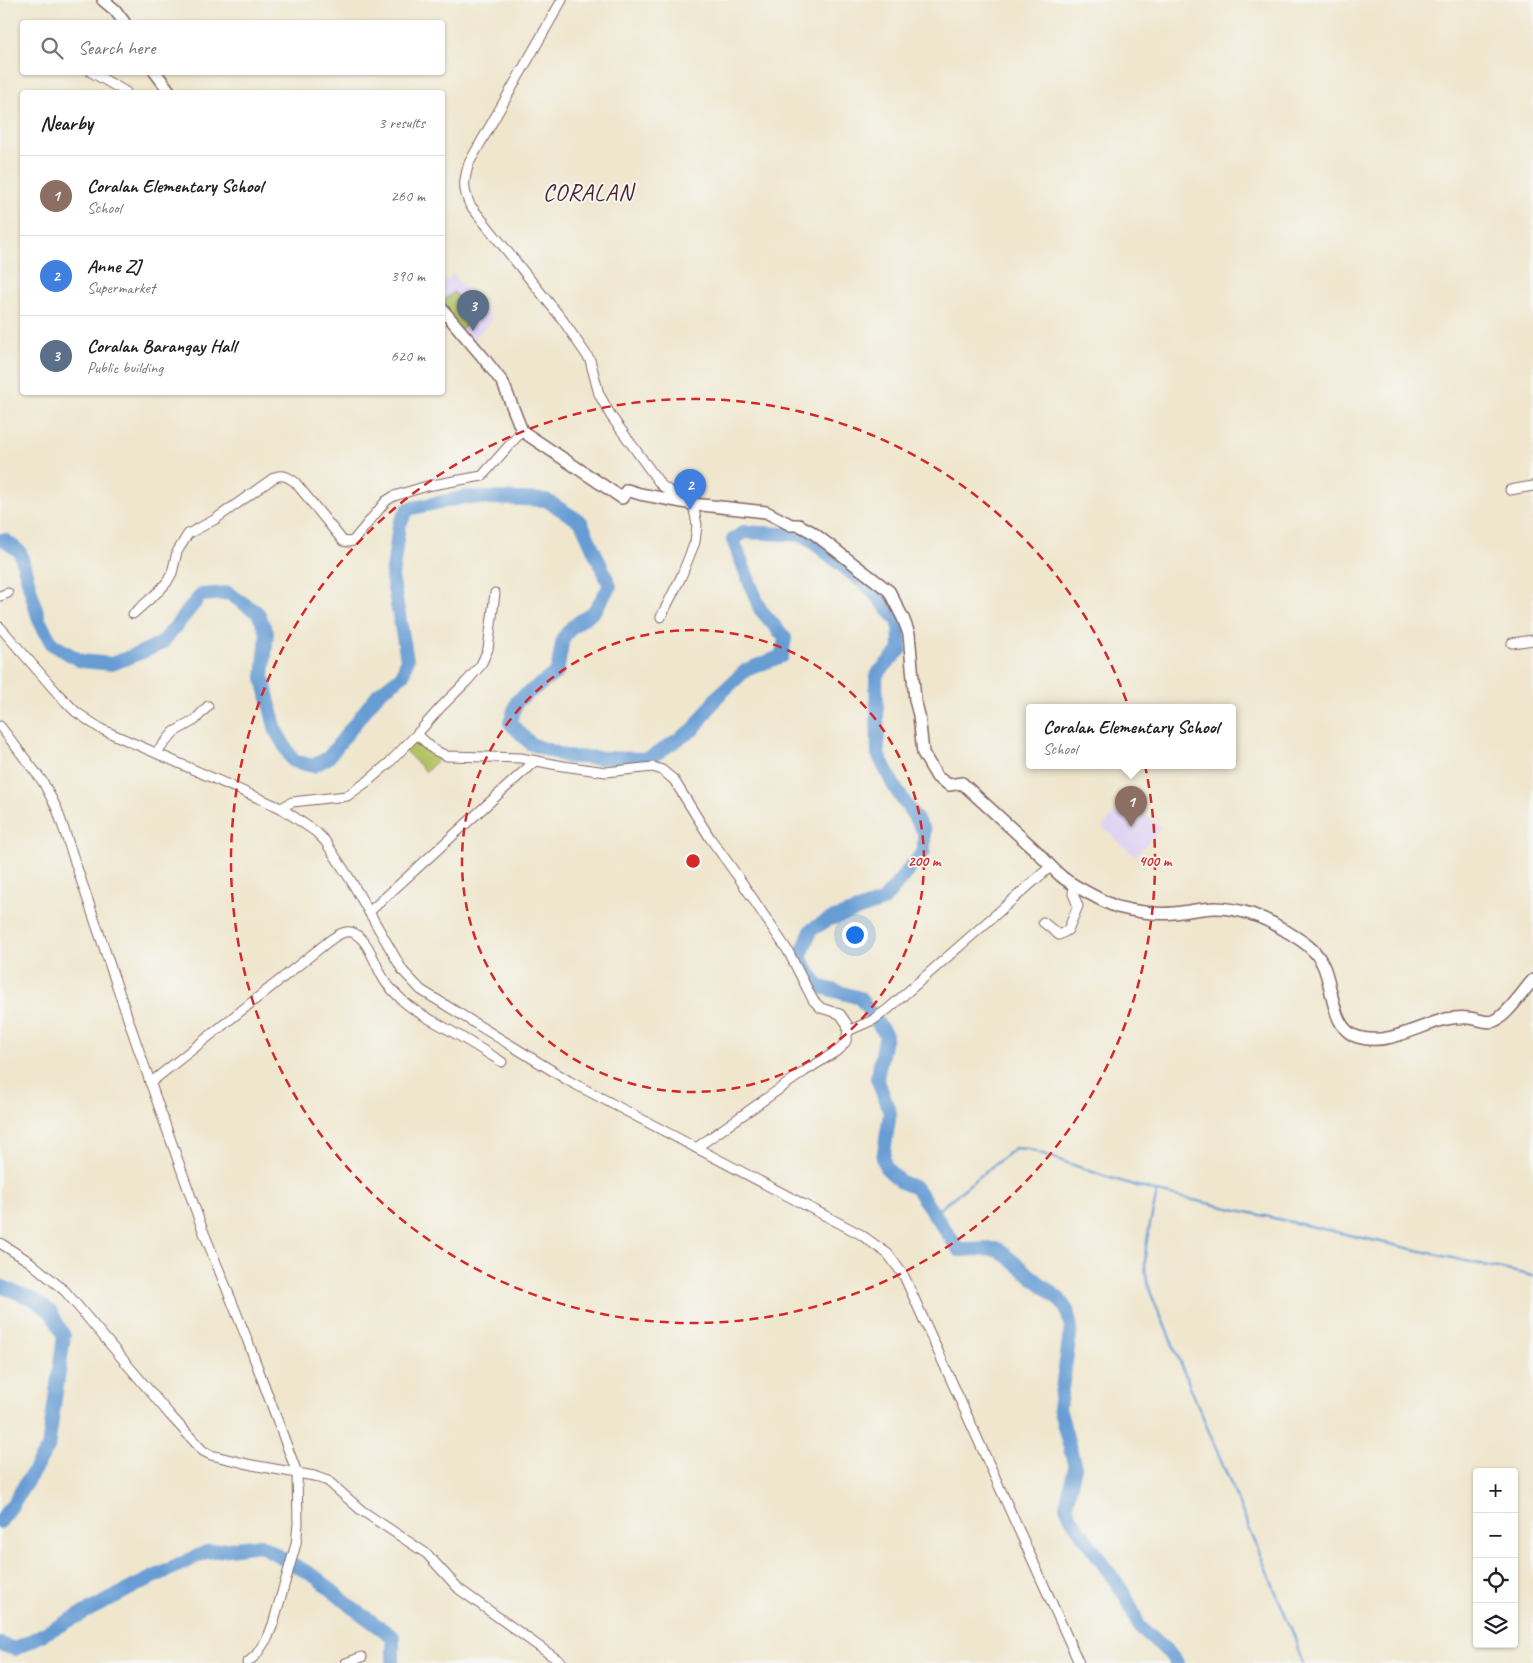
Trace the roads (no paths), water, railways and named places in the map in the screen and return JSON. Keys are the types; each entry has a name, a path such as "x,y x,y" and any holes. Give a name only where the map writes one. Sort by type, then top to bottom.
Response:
{"street":[{"path":"103,0 115,10 122,20"},
{"path":"562,0 469,163 464,178 464,193 470,204 562,319 590,360 599,394 611,416 661,484 690,504 697,525 695,542 682,577 661,617"},
{"path":"96,75 122,90"},
{"path":"158,75 169,90"},
{"path":"445,313 503,383 522,431 622,498 627,490 690,504 766,512 791,524 800,525 812,532 889,591 909,634 915,700 920,715 923,753 937,777 949,785 962,783 1034,849 1062,878 1115,906 1128,909 1167,914 1216,908 1241,911 1266,920 1312,949 1322,961 1339,1020 1347,1032 1359,1038 1380,1039 1397,1036 1448,1018 1469,1018 1492,1022 1501,1017 1533,980"},
{"path":"133,614 159,591 172,574 176,552 188,534 214,520 281,475 295,482 343,540 348,542 353,541 386,501 394,496 427,486 482,476 522,431"},
{"path":"1510,490 1533,486"},
{"path":"281,808 292,802 347,796 389,763 440,707 468,680 485,658 488,649 495,593"},
{"path":"0,627 59,695 76,712 101,729 281,808 316,832 325,841 410,980 429,996 569,1081 860,1234 878,1245 888,1254 904,1276 1079,1663"},
{"path":"1512,643 1533,640"},
{"path":"156,753 174,732 195,720 208,706"},
{"path":"0,726 43,782 57,809 150,1083 202,1228 247,1339 297,1474 298,1524 296,1544 268,1637 256,1655 247,1663"},
{"path":"417,734 437,752 447,756 521,758 597,771 653,768 669,774 710,838 780,938 799,970 813,1000 821,1008 840,1014 847,1024 846,1041 840,1049 696,1148"},
{"path":"369,912 535,760"},
{"path":"848,1031 884,1012 1050,867"},
{"path":"1043,922 1059,935 1068,930 1078,906 1073,894 1074,884"},
{"path":"150,1083 341,933 348,932 354,933 372,953 375,964 387,984 405,1002 423,1015 502,1062"},
{"path":"372,953 387,945"},
{"path":"0,1243 30,1262 71,1296 170,1415 203,1451 211,1455 252,1465 328,1480 360,1510 427,1554 459,1589 562,1663"},
{"path":"346,1663 362,1657"}],"waterway":[{"path":"0,540 5,540 20,552 39,620 52,644 81,661 112,664 162,643 201,595 228,593 258,613 267,633 263,678 276,731 293,761 313,766 328,758 378,694 403,675 407,659 392,577 399,525 408,509 465,497 546,500 581,522 610,586 594,611 572,627 563,638 557,672 517,701 510,723 531,744 568,757 648,759 694,729 717,697 746,670 782,656 785,638 760,609 733,540 744,532 804,535 870,588 899,622 900,650 876,675 878,754 895,788 924,831 924,851 883,901 828,920 811,930 800,958 818,986 860,998 886,1035 877,1078 890,1113 883,1159 886,1168 901,1182 916,1188 959,1250 998,1249 1059,1299 1067,1310 1071,1328 1059,1408 1075,1467 1066,1506 1071,1518 1127,1598 1139,1626 1168,1652 1177,1663"},
{"path":"934,1213 1015,1148 1029,1149 1104,1176 1157,1192 1533,1276"},
{"path":"1157,1192 1145,1255 1148,1287 1295,1638 1302,1663"},
{"path":"0,1286 33,1299 51,1312 64,1336 48,1448 0,1522"},
{"path":"0,1644 15,1649 137,1585 206,1552 260,1545 317,1578 349,1605 393,1637 393,1663"}],"place":[{"name":"Coralan Barangay Hall","path":"473,331"},
{"name":"Anne ZJ","path":"690,510"},
{"name":"Coralan Elementary School","path":"1131,827"}],"district":[{"name":"CORALAN","path":"588,192"}]}
